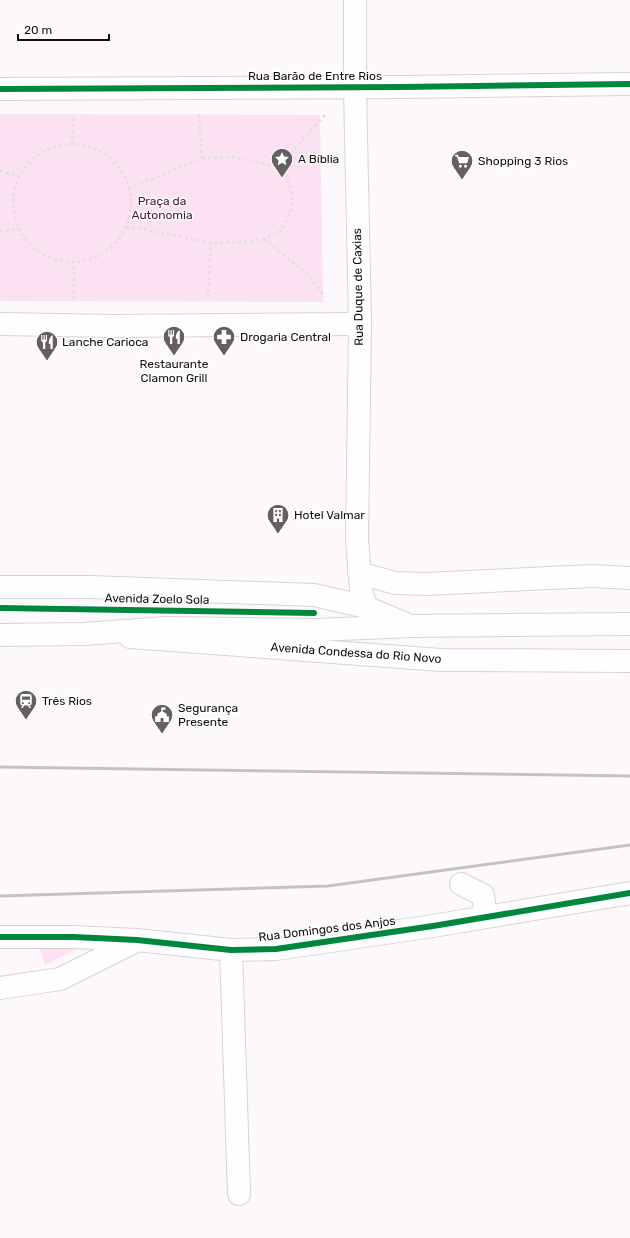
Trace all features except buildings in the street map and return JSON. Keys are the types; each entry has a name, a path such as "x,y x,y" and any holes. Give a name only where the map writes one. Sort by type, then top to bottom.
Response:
{"street":[{"name":"Rua Duque de Caxias","path":"355,0 355,87 360,324 357,538 359,573"},
{"name":"Rua Barão de Entre Rios","path":"0,89 630,84"},
{"path":"0,324 128,326 360,324"},
{"path":"366,607 361,590 359,573 395,584 425,584 593,576 630,578"},
{"path":"0,587 98,588 314,595 366,607 412,626"},
{"name":"Avenida Condessa do Rio Novo","path":"0,635 83,634 166,628 316,630 412,626 630,624"},
{"name":"Avenida Condessa do Rio Novo","path":"83,634 441,660 630,661"},
{"path":"461,884 483,895 486,917"},
{"name":"Rua Domingos dos Anjos","path":"0,937 74,937 137,940 231,950 276,949 486,917 630,893"},
{"path":"0,988 60,979 137,940"},
{"path":"231,950 239,1194"}],"path":[{"path":"72,145 73,108"},
{"path":"198,108 202,158"},
{"path":"278,167 327,114"},
{"path":"63,144 72,145 82,145 100,150 115,161 126,177 131,194 130,214 126,226 112,247 94,258 74,262 54,259 36,250 22,235 14,216 13,196 19,176 30,161 45,150 63,144"},
{"path":"126,226 211,242 238,242 264,239 282,230 290,213 293,195 287,177 278,167 232,157 202,158 129,188"},
{"path":"0,171 19,176"},
{"path":"0,232 19,228"},
{"path":"264,239 307,274 329,303"},
{"path":"208,302 211,242"},
{"path":"74,262 74,301"}],"green space":[{"name":"Praça da Autonomia","path":"0,114 320,115 323,302 0,301"},
{"path":"38,943 88,943 45,965"}],"railway":[{"path":"0,767 630,776"},
{"path":"0,896 328,886 630,845"}],"cycle path":[{"path":"0,89 630,84"},
{"name":"Avenida Zoelo Sola","path":"0,608 314,613"},
{"path":"0,937 74,937 137,940 231,950 276,949 433,926 630,893"}],"place":[{"name":"A Bíblia","path":"282,178"},
{"name":"Shopping 3 Rios","path":"462,180"},
{"name":"Restaurante Clamon Grill","path":"174,356"},
{"name":"Drogaria Central","path":"224,356"},
{"name":"Lanche Carioca","path":"47,362"},
{"name":"Hotel Valmar","path":"278,534"},
{"name":"Três Rios","path":"26,720"},
{"name":"Segurança Presente","path":"162,734"}]}
